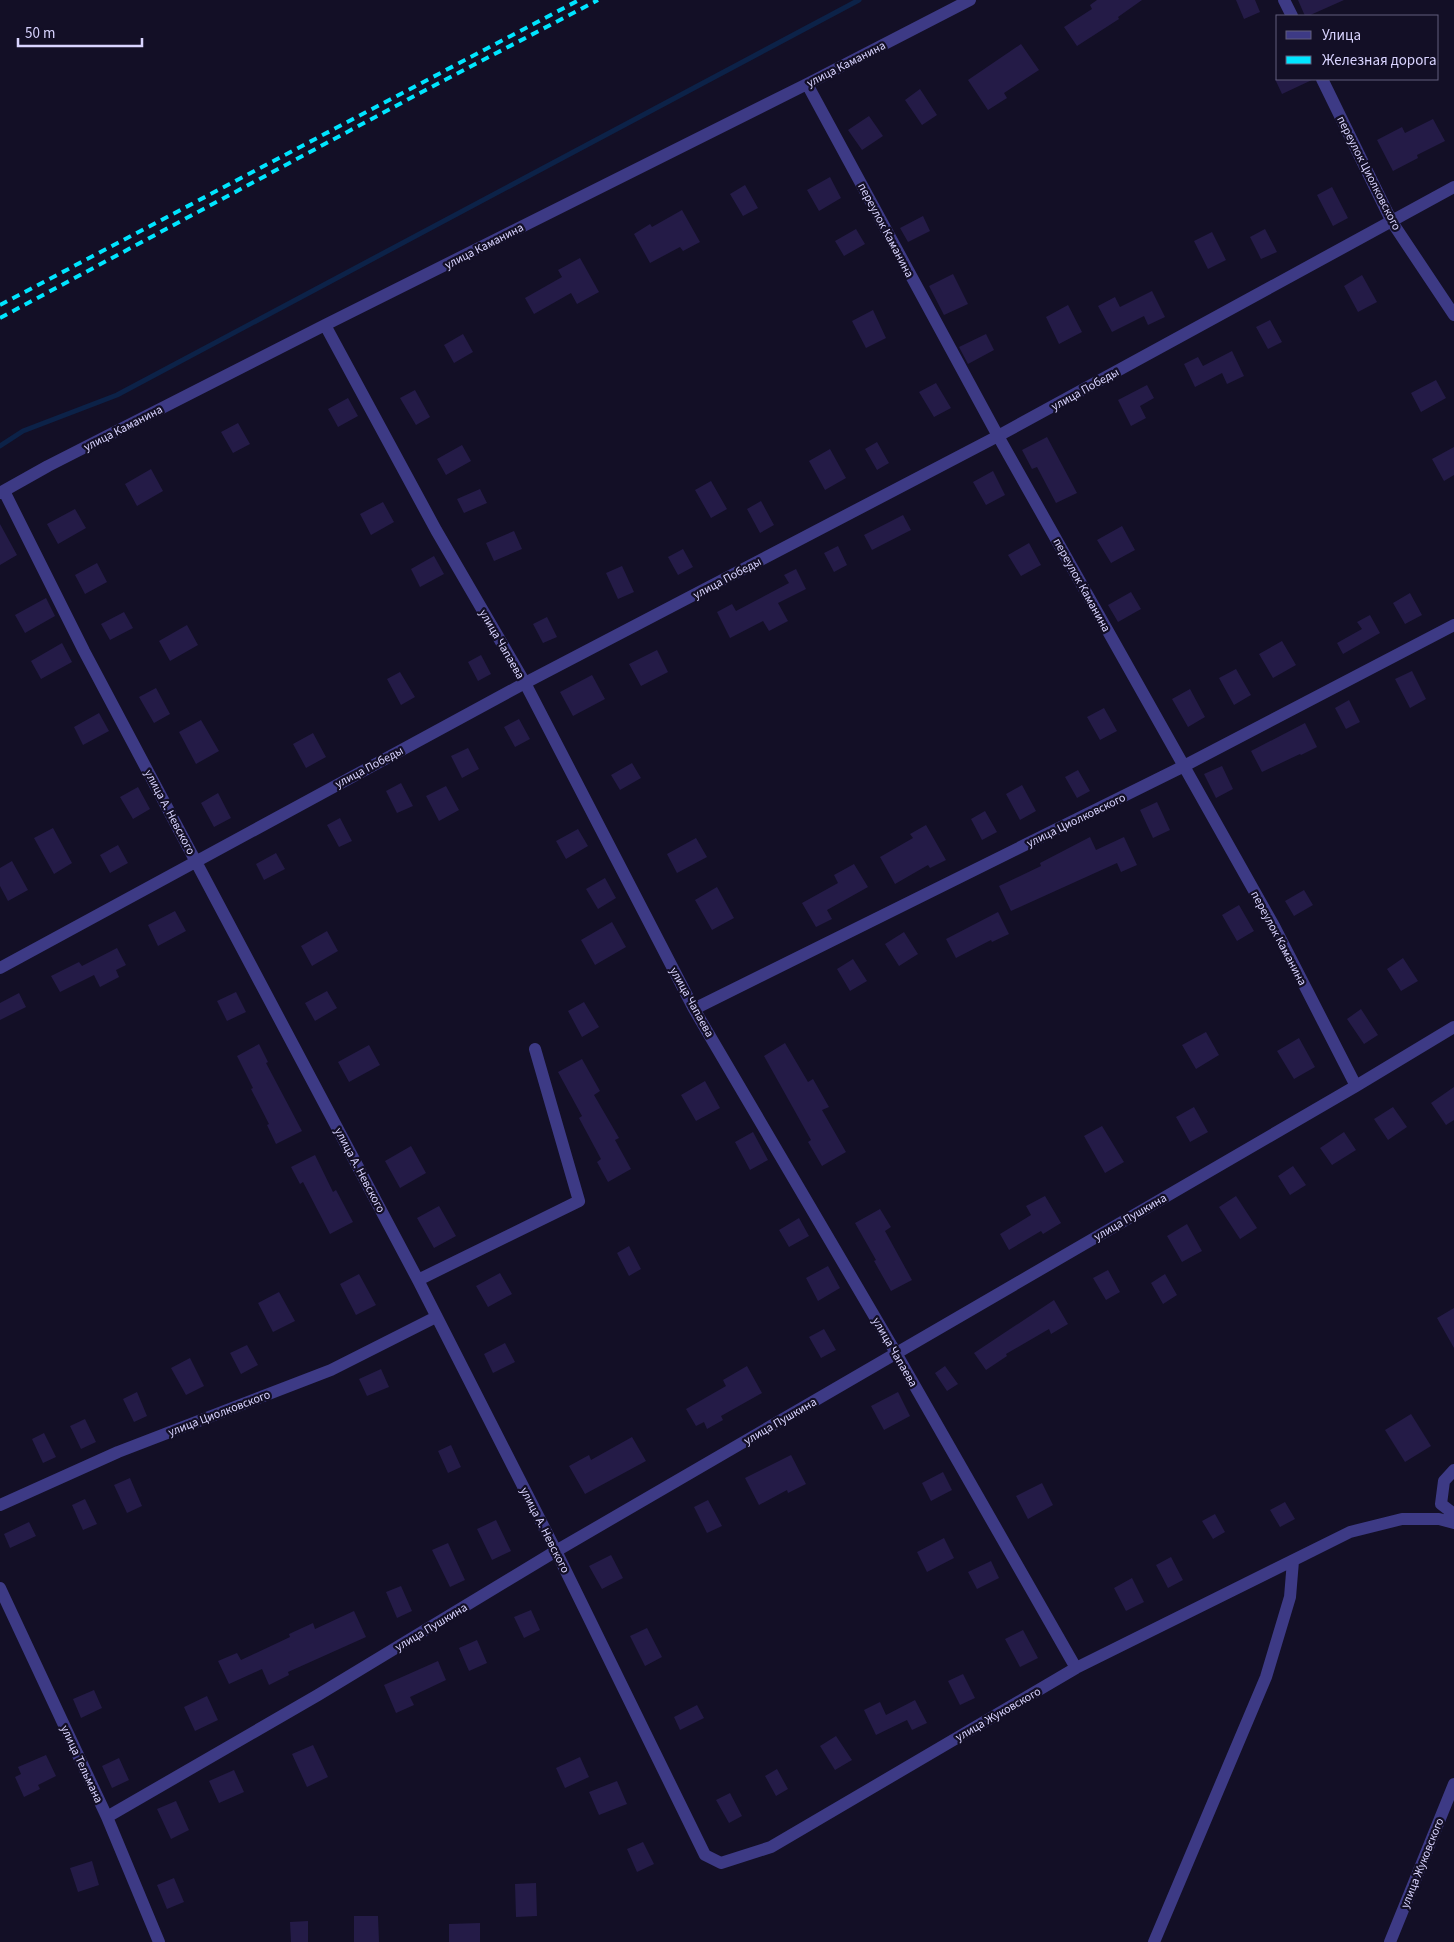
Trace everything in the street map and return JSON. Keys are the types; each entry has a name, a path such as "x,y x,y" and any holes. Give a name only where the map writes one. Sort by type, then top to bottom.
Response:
{"street":[{"name":"улица Каманина","path":"2,492 48,466 325,325 807,84 970,0"},
{"path":"1284,0 1292,15"},
{"name":"переулок Циолковского","path":"1322,80 1392,222 1454,315"},
{"name":"переулок Каманина","path":"807,84 998,436 1274,926 1356,1086"},
{"name":"улица Победы","path":"0,968 524,683 998,436 1454,188"},
{"name":"улица Чапаева","path":"325,325 436,530 524,683 694,1009 896,1354 1076,1668"},
{"name":"улица А. Невского","path":"2,492 84,651 418,1280 556,1551 705,1855"},
{"name":"улица Циолковского","path":"694,1009 1184,766 1454,625"},
{"name":"улица Пушкина","path":"107,1817 318,1695 556,1551 1356,1086 1454,1027"},
{"path":"418,1280 579,1201 535,1049"},
{"name":"улица Циолковского","path":"0,1505 118,1452 331,1370 436,1317"},
{"path":"1454,1470 1444,1481 1442,1504 1454,1514"},
{"name":"улица Жуковского","path":"705,1855 720,1863 772,1847 1076,1668 1350,1532 1402,1519 1439,1519 1454,1523"},
{"path":"1154,1942 1266,1677 1290,1597 1294,1561"},
{"name":"улица Тельмана","path":"0,1588 107,1817 159,1942"},
{"name":"улица Жуковского","path":"1390,1942 1454,1784"}],"building":[{"path":"1097,0 1142,0 1118,17 1119,19 1077,46 1064,27 1092,9 1090,5"},
{"path":"1236,0 1255,0 1260,12 1244,19"},
{"path":"1298,0 1344,0 1310,15 1305,15"},
{"path":"1021,44 1039,70 1004,93 1007,98 988,110 968,80"},
{"path":"1275,79 1312,80 1282,94"},
{"path":"920,89 937,115 922,125 905,100"},
{"path":"869,116 883,136 862,150 848,130"},
{"path":"1433,119 1445,141 1417,155 1418,158 1393,171 1377,140 1402,127 1405,133"},
{"path":"830,177 841,198 819,211 807,190"},
{"path":"745,185 758,208 743,216 730,194"},
{"path":"1332,187 1348,218 1333,226 1317,195"},
{"path":"682,210 700,242 683,251 680,247 650,263 634,234 650,224 652,227"},
{"path":"923,216 930,231 908,242 900,228"},
{"path":"856,229 865,244 844,256 835,241"},
{"path":"1265,229 1277,252 1261,259 1250,237"},
{"path":"1212,232 1226,260 1208,269 1194,241"},
{"path":"580,258 599,292 577,304 571,293 534,314 525,298 562,277 558,270"},
{"path":"953,274 968,304 944,315 929,286"},
{"path":"1362,275 1377,302 1358,312 1344,286"},
{"path":"1152,291 1165,317 1148,325 1144,316 1112,332 1098,306 1115,297 1120,307"},
{"path":"1068,305 1082,332 1059,344 1046,317"},
{"path":"873,310 886,338 866,348 852,321"},
{"path":"1270,320 1282,342 1268,349 1256,327"},
{"path":"463,334 473,352 454,363 444,345"},
{"path":"986,334 994,350 968,364 959,347"},
{"path":"1232,351 1244,376 1227,384 1222,373 1195,387 1184,364 1198,357 1203,366"},
{"path":"1436,380 1446,398 1421,412 1411,393"},
{"path":"936,383 951,408 934,417 919,392"},
{"path":"1147,385 1154,398 1140,406 1146,418 1131,426 1118,400"},
{"path":"415,390 430,417 416,425 400,398"},
{"path":"348,398 358,416 338,427 328,409"},
{"path":"238,423 250,444 233,453 221,432"},
{"path":"1047,437 1077,493 1056,503 1037,467 1032,469 1022,450"},
{"path":"877,442 889,463 877,470 865,449"},
{"path":"462,445 471,461 446,475 437,459"},
{"path":"1454,447 1454,475 1444,481 1432,459"},
{"path":"830,449 846,478 825,490 809,461"},
{"path":"151,469 163,491 137,506 125,484"},
{"path":"993,471 1005,495 986,505 973,482"},
{"path":"711,481 727,509 711,518 695,490"},
{"path":"480,489 487,503 464,513 457,499"},
{"path":"761,501 774,525 760,533 747,509"},
{"path":"383,502 394,522 371,535 360,514"},
{"path":"75,509 86,528 58,544 47,524"},
{"path":"903,515 911,530 872,550 864,535"},
{"path":"0,524 17,555 0,565"},
{"path":"1122,526 1135,550 1111,563 1097,540"},
{"path":"514,531 522,549 494,561 486,543"},
{"path":"1029,543 1041,565 1021,576 1008,555"},
{"path":"838,546 847,565 834,572 824,553"},
{"path":"683,549 693,567 678,575 668,557"},
{"path":"434,556 444,574 420,587 411,569"},
{"path":"97,563 107,582 85,594 75,575"},
{"path":"622,566 634,592 618,599 606,573"},
{"path":"796,569 806,589 778,603 788,621 769,631 763,621 730,638 717,612 732,604 736,611 789,583 784,575"},
{"path":"1131,592 1141,609 1118,622 1108,605"},
{"path":"1410,593 1422,615 1405,624 1393,603"},
{"path":"46,598 55,616 25,633 15,615"},
{"path":"124,612 133,628 110,640 101,624"},
{"path":"1370,615 1380,633 1343,654 1337,643 1362,629 1357,622"},
{"path":"547,617 557,637 543,643 533,624"},
{"path":"187,625 198,645 170,661 159,641"},
{"path":"1282,641 1296,665 1273,678 1259,654"},
{"path":"62,643 72,662 41,679 31,661"},
{"path":"657,650 668,672 641,686 629,664"},
{"path":"481,655 491,674 478,681 468,662"},
{"path":"1236,669 1251,695 1234,705 1219,678"},
{"path":"1412,671 1426,699 1410,708 1395,679"},
{"path":"400,672 415,697 401,705 387,679"},
{"path":"592,675 605,699 573,716 560,692"},
{"path":"156,688 170,714 154,723 139,697"},
{"path":"1190,689 1205,717 1188,727 1172,699"},
{"path":"1349,700 1360,722 1346,729 1335,708"},
{"path":"1104,708 1117,731 1100,740 1087,717"},
{"path":"99,713 109,731 83,745 74,727"},
{"path":"519,719 530,739 515,747 504,727"},
{"path":"201,720 219,751 196,764 179,732"},
{"path":"1305,723 1317,747 1262,772 1251,751"},
{"path":"313,733 326,757 306,768 293,744"},
{"path":"468,748 479,769 462,778 451,756"},
{"path":"632,763 641,778 620,790 611,775"},
{"path":"1222,766 1233,789 1216,798 1204,774"},
{"path":"1078,770 1090,791 1077,798 1065,777"},
{"path":"401,783 413,806 397,813 386,791"},
{"path":"1022,785 1036,811 1020,820 1006,794"},
{"path":"446,786 459,810 439,821 426,796"},
{"path":"138,787 150,809 133,819 120,797"},
{"path":"218,793 231,818 214,827 201,803"},
{"path":"1157,802 1170,830 1153,838 1140,810"},
{"path":"985,811 997,832 982,840 971,819"},
{"path":"340,818 352,841 339,847 327,825"},
{"path":"926,825 946,860 930,868 928,865 895,884 880,857 913,838 910,834"},
{"path":"53,828 72,863 54,874 34,838"},
{"path":"578,829 588,846 566,859 556,841"},
{"path":"1090,837 1096,850 1124,837 1137,865 1121,872 1117,863 1011,911 999,886 1041,866 1040,863"},
{"path":"696,838 707,857 677,873 667,854"},
{"path":"118,845 128,863 110,873 100,855"},
{"path":"276,853 285,869 264,880 256,864"},
{"path":"12,861 28,890 8,901 0,886 0,868"},
{"path":"854,864 868,887 827,910 832,919 816,927 802,903 838,883 834,875"},
{"path":"605,878 616,898 598,909 586,889"},
{"path":"717,887 734,918 712,930 695,900"},
{"path":"1304,890 1313,905 1294,916 1285,901"},
{"path":"1239,905 1254,931 1237,941 1222,915"},
{"path":"175,911 186,931 158,946 148,925"},
{"path":"998,912 1009,934 992,942 991,940 956,958 946,939"},
{"path":"612,922 626,947 595,965 581,940"},
{"path":"327,931 338,951 312,966 301,946"},
{"path":"904,932 918,954 899,966 885,944"},
{"path":"117,948 126,965 116,970 119,977 100,987 94,975 60,992 51,976 79,962 82,966"},
{"path":"1403,958 1418,981 1401,991 1387,969"},
{"path":"853,959 867,981 850,991 837,969"},
{"path":"327,991 337,1008 315,1021 305,1003"},
{"path":"236,992 246,1012 227,1021 217,1001"},
{"path":"19,993 26,1007 0,1020 0,1003"},
{"path":"584,1002 599,1027 582,1037 568,1011"},
{"path":"1361,1009 1378,1035 1364,1044 1347,1019"},
{"path":"1206,1032 1219,1055 1196,1069 1182,1045"},
{"path":"1299,1038 1315,1067 1294,1079 1277,1051"},
{"path":"785,1043 808,1082 813,1079 829,1107 822,1110 846,1152 822,1166 808,1142 811,1140 764,1056"},
{"path":"259,1044 268,1062 266,1063 302,1131 276,1144 267,1125 269,1124 237,1056"},
{"path":"369,1045 380,1065 349,1082 338,1062"},
{"path":"582,1059 600,1091 594,1095 619,1138 615,1140 631,1169 608,1182 597,1162 601,1159 579,1118 582,1116 558,1072"},
{"path":"705,1081 720,1108 696,1121 681,1095"},
{"path":"1454,1087 1454,1120 1446,1125 1431,1103"},
{"path":"1194,1107 1208,1132 1190,1142 1176,1117"},
{"path":"1393,1107 1407,1127 1388,1140 1374,1119"},
{"path":"1102,1126 1124,1162 1105,1173 1084,1136"},
{"path":"753,1132 768,1160 750,1170 735,1142"},
{"path":"1344,1132 1356,1150 1332,1165 1320,1148"},
{"path":"411,1146 426,1173 400,1188 385,1161"},
{"path":"315,1155 333,1192 336,1190 353,1222 330,1234 303,1182 300,1184 291,1167"},
{"path":"1293,1166 1306,1185 1290,1195 1278,1176"},
{"path":"1045,1196 1061,1223 1043,1234 1041,1231 1009,1250 1000,1234 1031,1215 1026,1206"},
{"path":"1236,1196 1257,1228 1240,1239 1219,1207"},
{"path":"439,1206 456,1236 434,1248 417,1218"},
{"path":"880,1209 891,1227 885,1231 912,1280 891,1291 855,1223"},
{"path":"799,1218 809,1236 789,1247 779,1230"},
{"path":"1187,1224 1202,1251 1182,1262 1167,1236"},
{"path":"629,1246 641,1269 629,1276 617,1253"},
{"path":"828,1266 840,1288 818,1301 806,1278"},
{"path":"1108,1270 1120,1292 1106,1300 1093,1278"},
{"path":"500,1273 512,1294 488,1307 476,1286"},
{"path":"359,1274 376,1305 356,1315 340,1284"},
{"path":"1165,1274 1177,1295 1163,1304 1151,1283"},
{"path":"279,1292 295,1321 273,1332 258,1303"},
{"path":"1054,1300 1068,1324 1051,1334 1049,1329 1006,1354 1007,1356 986,1370 974,1353"},
{"path":"1454,1308 1454,1348 1437,1318"},
{"path":"824,1329 836,1350 821,1358 809,1337"},
{"path":"505,1343 515,1362 493,1373 484,1354"},
{"path":"247,1345 258,1365 241,1374 230,1353"},
{"path":"190,1358 204,1386 186,1395 171,1368"},
{"path":"747,1366 762,1393 721,1416 723,1420 707,1429 704,1422 696,1426 686,1409 726,1386 723,1380"},
{"path":"945,1366 958,1384 947,1391 935,1373"},
{"path":"381,1369 389,1387 367,1396 359,1379"},
{"path":"137,1392 147,1416 134,1422 123,1399"},
{"path":"898,1392 910,1416 884,1430 871,1406"},
{"path":"1411,1414 1431,1446 1405,1462 1385,1430"},
{"path":"85,1419 96,1442 81,1449 70,1426"},
{"path":"44,1433 56,1457 43,1463 32,1439"},
{"path":"632,1437 646,1461 585,1494 569,1466 589,1455 591,1460"},
{"path":"451,1445 461,1467 448,1473 438,1451"},
{"path":"791,1455 806,1484 788,1493 787,1490 759,1505 745,1478"},
{"path":"943,1472 952,1490 931,1501 922,1483"},
{"path":"130,1478 142,1506 127,1513 114,1485"},
{"path":"1042,1483 1053,1505 1028,1519 1016,1496"},
{"path":"85,1499 97,1524 83,1530 72,1505"},
{"path":"708,1500 722,1526 707,1533 694,1507"},
{"path":"1285,1502 1295,1519 1280,1527 1270,1510"},
{"path":"1215,1514 1225,1532 1213,1539 1202,1521"},
{"path":"496,1520 511,1551 492,1560 477,1529"},
{"path":"29,1522 36,1536 10,1548 4,1534"},
{"path":"944,1538 954,1558 927,1572 917,1552"},
{"path":"448,1543 465,1580 450,1587 432,1550"},
{"path":"611,1555 623,1578 602,1589 589,1566"},
{"path":"1171,1557 1183,1580 1168,1588 1156,1565"},
{"path":"991,1561 999,1578 977,1589 968,1572"},
{"path":"1132,1578 1144,1602 1126,1611 1114,1588"},
{"path":"401,1586 412,1611 397,1618 386,1592"},
{"path":"531,1610 540,1630 524,1638 514,1617"},
{"path":"354,1611 366,1637 288,1672 289,1675 269,1685 262,1669 229,1684 218,1661 237,1653 241,1660 290,1637 289,1634 313,1623 315,1629"},
{"path":"647,1628 662,1657 645,1666 630,1636"},
{"path":"1023,1630 1038,1658 1020,1667 1005,1639"},
{"path":"477,1640 487,1663 469,1671 459,1648"},
{"path":"438,1661 446,1680 410,1697 414,1705 396,1713 384,1685"},
{"path":"963,1674 975,1698 960,1705 948,1681"},
{"path":"94,1690 102,1708 81,1718 73,1699"},
{"path":"207,1696 218,1720 195,1731 184,1707"},
{"path":"915,1700 927,1723 912,1730 907,1720 876,1735 864,1710 880,1702 886,1715"},
{"path":"697,1705 704,1718 680,1730 674,1717"},
{"path":"836,1736 852,1760 835,1770 820,1746"},
{"path":"313,1745 328,1777 307,1787 292,1754"},
{"path":"46,1755 56,1776 38,1785 40,1789 24,1797 15,1777 21,1774 18,1767"},
{"path":"580,1757 589,1777 565,1788 556,1768"},
{"path":"119,1758 129,1780 112,1788 102,1766"},
{"path":"777,1769 788,1789 776,1796 765,1776"},
{"path":"234,1770 244,1792 219,1803 209,1781"},
{"path":"617,1781 627,1804 599,1815 589,1792"},
{"path":"730,1793 742,1816 729,1823 716,1800"},
{"path":"176,1801 189,1830 171,1839 157,1809"},
{"path":"643,1842 654,1864 637,1872 627,1849"},
{"path":"92,1861 99,1885 78,1892 70,1868"},
{"path":"174,1878 184,1902 167,1909 157,1885"},
{"path":"536,1883 537,1916 516,1917 515,1884"},
{"path":"354,1916 378,1916 379,1942 354,1942"},
{"path":"308,1921 308,1942 291,1942 290,1922"},
{"path":"480,1923 480,1942 449,1942 449,1924"}],"waterway":[{"path":"0,446 23,431 117,395 859,0"}],"railway":[{"path":"0,305 579,0"},
{"path":"0,318 598,0"}]}
